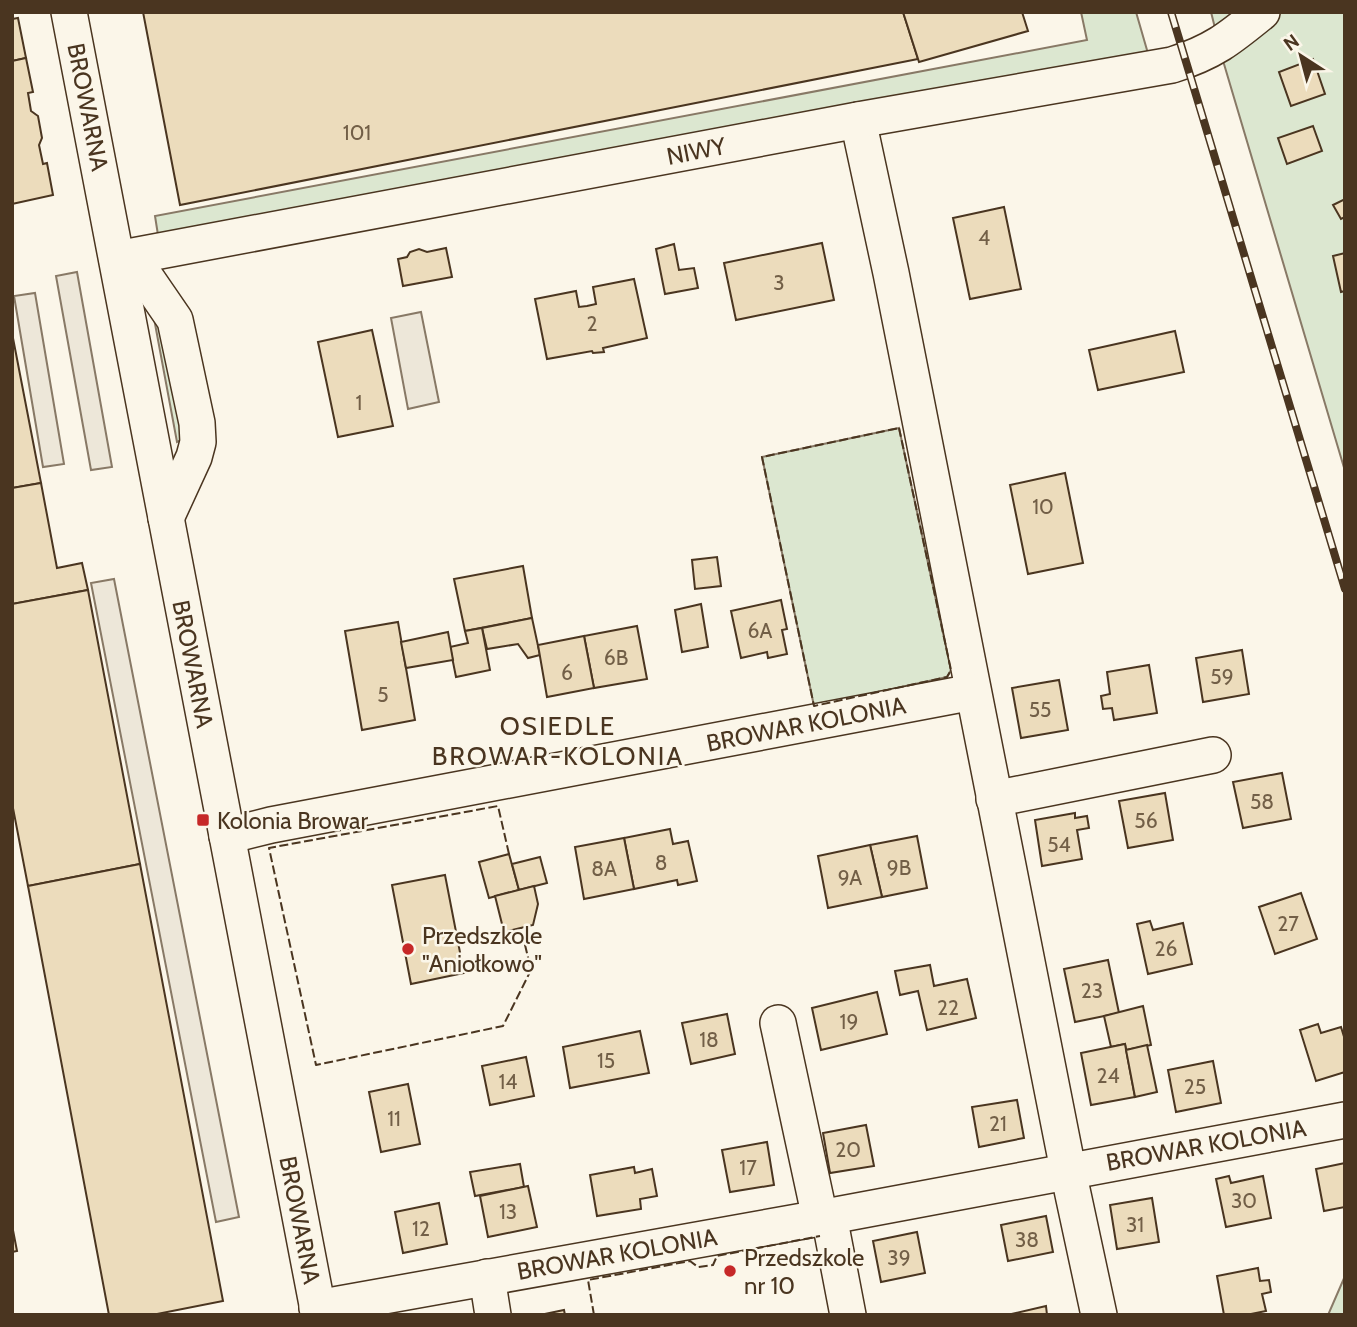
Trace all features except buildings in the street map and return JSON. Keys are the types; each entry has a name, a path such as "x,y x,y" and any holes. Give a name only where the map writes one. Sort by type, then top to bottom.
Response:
{"street":[{"name":"BROWARNA","path":"69,12 318,1311"},
{"name":"NIWY","path":"117,259 858,120 1172,65 1206,53 1228,40 1262,12"},
{"path":"858,120 891,273 1099,1315"},
{"path":"117,259 140,269 175,320 197,423 198,442 194,457 166,519"},
{"name":"BROWAR KOLONIA","path":"227,836 271,825 973,692"},
{"path":"994,799 1213,755"},
{"path":"778,1023 848,1315"},
{"name":"BROWAR KOLONIA","path":"318,1311 487,1277 1345,1120"},
{"name":"BROWAR KOLONIA","path":"487,1277 494,1315"}],"green space":[{"path":"1081,12 1136,12 1149,57 158,235 155,216 1087,40"},
{"path":"1211,12 1345,12 1345,471 1224,64"},
{"path":"155,312 184,414 181,440 177,442 153,313"},
{"path":"899,428 951,670 947,677 814,706 762,457"},
{"path":"1345,1276 1345,1315 1328,1315"}],"shaded area":[{"path":"77,272 112,467 91,470 56,276"},
{"path":"35,293 64,464 43,467 14,296"},
{"path":"421,312 439,402 408,409 391,318"},
{"path":"114,579 239,1217 216,1222 91,583"}],"railway":[{"path":"1171,12 1345,589"}],"fence":[{"path":"899,428 951,670 947,677 814,706 762,457 899,428"},
{"path":"509,854 498,806 269,848 316,1065 503,1026 531,970 521,928"},
{"path":"594,1315 588,1280 690,1261 698,1267 713,1265 717,1256 820,1236"}],"place":[{"name":"Kolonia Browar","path":"203,820"},
{"name":"Przedszkole \"Aniołkowo\"","path":"408,949"},
{"name":"Przedszkole nr 10","path":"730,1271"}],"district":[{"name":"OSIEDLE BROWAR-KOLONIA","path":"558,741"}]}
